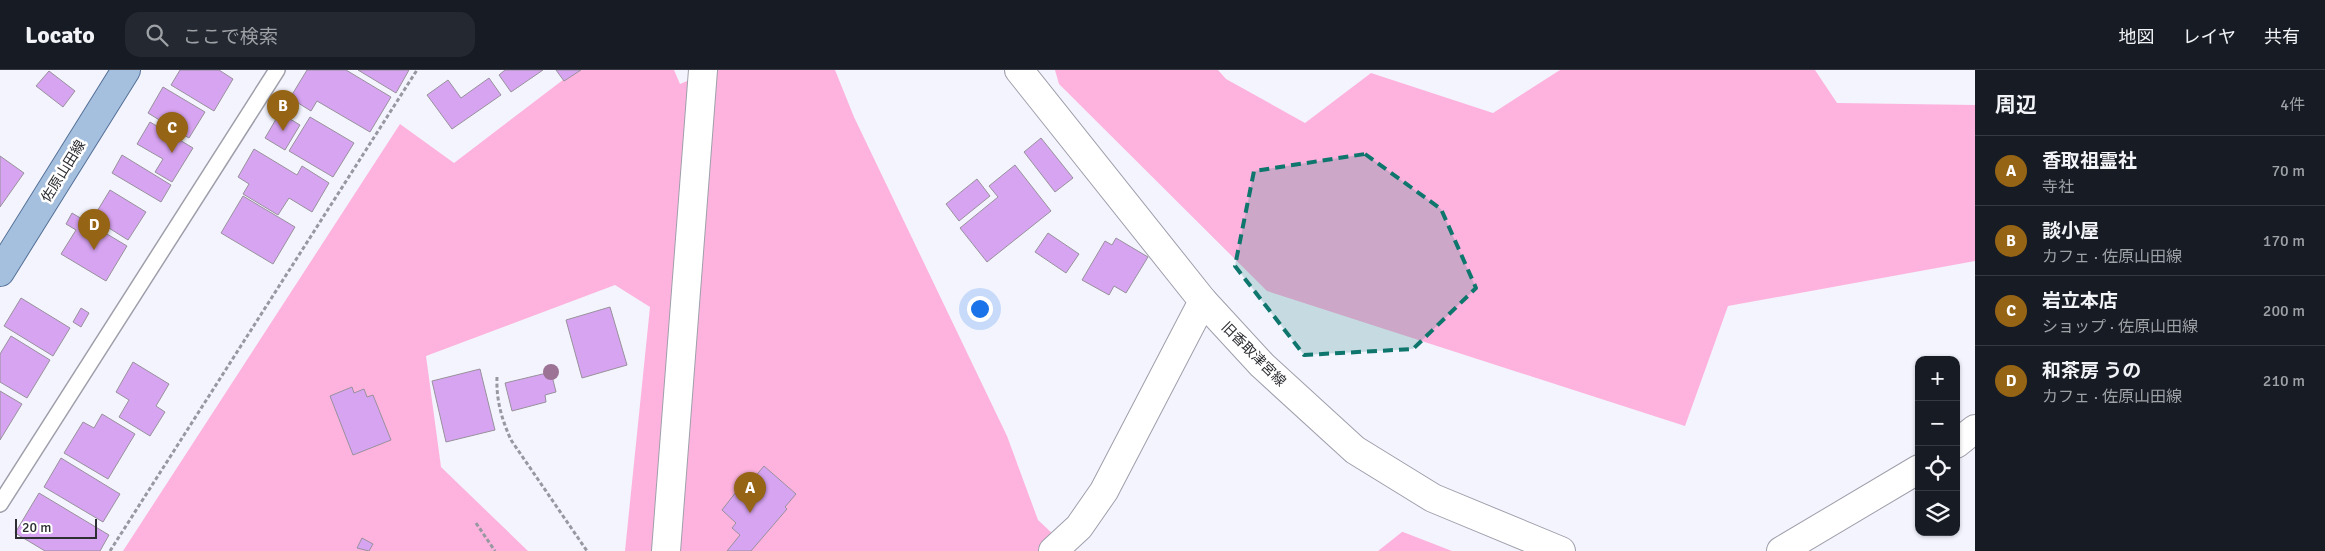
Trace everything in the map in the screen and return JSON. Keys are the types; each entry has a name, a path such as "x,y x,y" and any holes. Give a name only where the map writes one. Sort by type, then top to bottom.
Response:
{"main road":[{"name":"佐原山田線","path":"0,272 126,70"}],"street":[{"path":"666,551 704,70"},
{"name":"旧香取津宮線","path":"1019,70 1202,301 1262,365 1355,450 1433,498 1561,551"},
{"path":"1053,551 1079,527 1104,491 1202,301"},
{"path":"1960,441 1975,429"},
{"path":"1781,551 1915,471"}],"lane":[{"path":"0,504 277,70"}],"path":[{"path":"110,551 417,70"},
{"path":"497,377 497,392 503,423 511,440 587,551"},
{"path":"476,523 495,551"}],"highlighted area":[{"path":"1365,154 1441,209 1476,288 1413,349 1304,355 1235,266 1254,171"}],"shaded area":[{"path":"576,70 674,70 680,84 713,70 835,70 854,117 1007,436 1038,520 1071,551 625,551 650,307 615,285 426,356 441,467 528,551 123,551 400,124 454,163"},
{"path":"1055,70 1218,70 1226,79 1305,123 1371,73 1493,113 1560,70 1815,70 1837,103 1975,105 1975,261 1728,306 1685,426 1267,291 1059,84"},
{"path":"1403,532 1452,551 1378,551"}],"building":[{"path":"180,70 219,70 233,79 214,111 171,85"},
{"path":"307,70 346,70 391,97 370,132 317,101 311,111 290,98"},
{"path":"358,70 409,70 396,93"},
{"path":"505,70 543,70 511,92 499,75"},
{"path":"556,70 581,70 564,81"},
{"path":"49,71 75,91 63,107 36,86"},
{"path":"489,78 501,95 452,129 427,95 448,80 461,98"},
{"path":"163,87 205,112 189,138 148,113"},
{"path":"286,102 297,109 290,119 300,125 285,150 265,138"},
{"path":"310,117 354,143 333,177 289,151"},
{"path":"150,122 193,148 172,182 155,172 163,159 137,144"},
{"path":"1041,138 1073,178 1055,192 1024,152"},
{"path":"254,149 297,175 302,166 329,183 312,212 289,198 278,215 243,194 249,184 238,177"},
{"path":"122,155 171,185 161,202 112,173"},
{"path":"0,156 24,173 0,207"},
{"path":"1015,165 1051,211 987,262 960,228 998,197 989,186"},
{"path":"977,179 990,196 959,221 946,204"},
{"path":"110,190 146,212 128,240 93,218"},
{"path":"243,196 295,227 273,264 221,233"},
{"path":"72,213 127,246 106,281 61,254 76,230 66,224"},
{"path":"1048,233 1079,254 1066,273 1035,252"},
{"path":"1116,238 1148,257 1126,293 1114,286 1109,295 1082,280 1105,241 1112,245"},
{"path":"21,298 70,328 53,356 4,326"},
{"path":"610,307 627,365 582,378 566,320"},
{"path":"81,308 89,313 81,327 73,322"},
{"path":"11,336 50,360 27,398 0,382 0,354"},
{"path":"133,362 169,384 156,406 165,412 150,436 119,417 129,400 116,392"},
{"path":"480,369 495,430 446,442 432,381"},
{"path":"551,372 556,392 545,395 546,402 512,411 505,383"},
{"path":"352,387 354,393 364,389 367,397 373,395 391,440 353,455 330,396"},
{"path":"0,391 22,404 0,440"},
{"path":"102,414 135,434 108,479 64,453 83,422 94,428"},
{"path":"61,458 120,494 103,522 44,487"},
{"path":"764,466 796,494 785,507 787,509 751,551 727,551 740,535 732,528 736,523 722,510 736,492 742,497 746,493 743,491"},
{"path":"39,493 109,535 100,551 45,551 15,533"},
{"path":"362,538 373,544 369,551 357,548"}],"place":[{"name":"談小屋","path":"283,131"},
{"name":"岩立本店","path":"172,153"},
{"name":"和茶房 うの","path":"94,250"},
{"name":"香取祖霊社","path":"750,513"}]}
